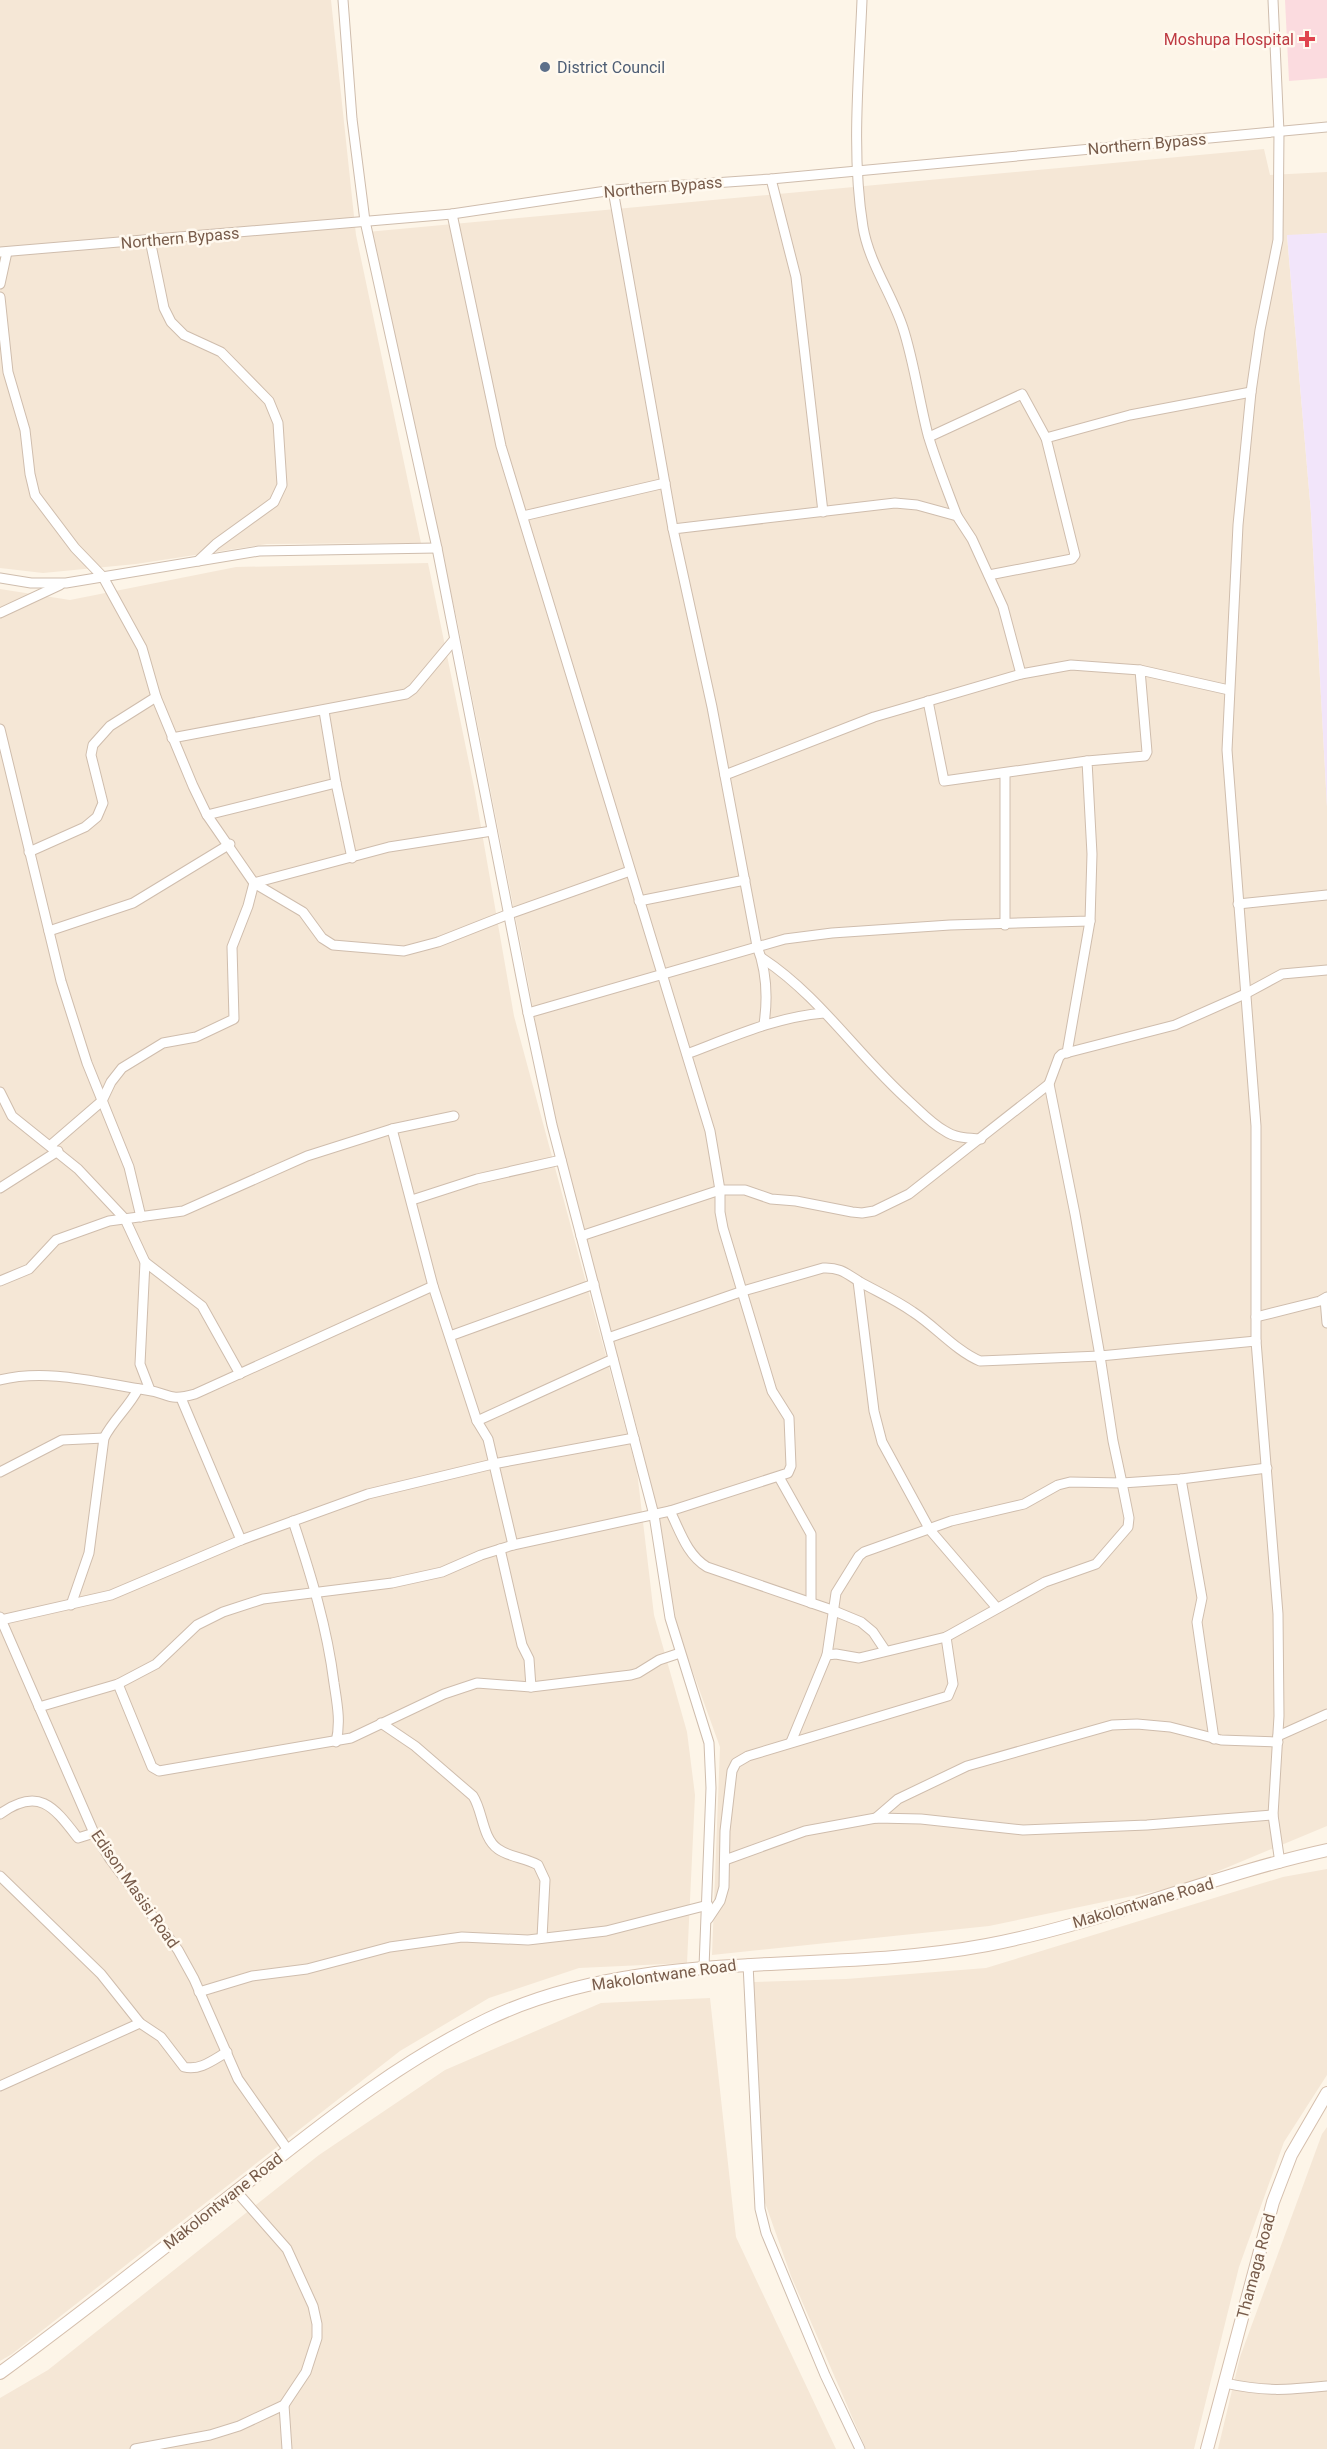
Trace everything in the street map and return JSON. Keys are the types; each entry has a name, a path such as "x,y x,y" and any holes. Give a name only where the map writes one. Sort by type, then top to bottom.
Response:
{"main road":[{"name":"Makolontwane Road","path":"0,2373 59,2330 288,2150 370,2090 423,2055 489,2019 534,2001 588,1986 704,1967 896,1956 989,1945 1083,1921 1327,1850"},
{"name":"Thamaga Road","path":"1207,2449 1273,2202 1291,2155 1327,2093"}],"street":[{"path":"343,0 352,118 365,221 437,548 528,1013 561,1160 654,1515 670,1618 711,1753 708,1905 704,1967"},
{"path":"862,0 857,169 863,226 868,249 898,314 929,437 957,516 972,538 1004,607 1021,674"},
{"path":"1273,0 1279,132 1278,240 1260,330 1251,392 1238,525 1228,690 1227,762 1256,1126 1256,1341 1278,1614 1278,1739 1273,1815 1280,1863"},
{"name":"Northern Bypass","path":"4,252 452,214 613,190 771,179 857,169 1327,127"},
{"path":"771,179 796,277 824,512"},
{"path":"613,190 673,529 725,775 757,946 762,958 767,1002 765,1024"},
{"path":"39,1707 118,1684 156,1664 197,1624 263,1599 392,1583 442,1572 513,1545 670,1511 779,1477 790,1470 790,1425 772,1391 721,1219 720,1190 710,1131 501,446 452,214"},
{"path":"150,240 164,308 171,322 184,335 221,352 269,401 278,423 282,485 280,493 274,502 216,544 198,561"},
{"path":"0,284 4,252"},
{"path":"0,297 8,372 27,439 32,485 36,495 62,531 104,577 142,648 156,697 172,738 207,814 230,844 254,884 303,912 322,938 333,945 404,951 438,942 508,914 630,871"},
{"path":"1046,438 1131,415 1251,392"},
{"path":"929,437 1022,394 1046,438 1075,555 1072,559 989,575"},
{"path":"523,516 665,483"},
{"path":"673,529 895,504 917,505 957,516"},
{"path":"0,579 31,583 66,583 259,551 437,548"},
{"path":"0,613 66,583"},
{"path":"172,738 406,694 420,681 454,640"},
{"path":"725,775 874,717 1021,674 1071,664 1140,670 1228,690"},
{"path":"928,702 945,781 1086,761 1145,756 1147,752 1140,670"},
{"path":"29,852 85,827 97,817 103,803 92,755 93,745 110,726 156,697"},
{"path":"324,711 352,858"},
{"path":"0,729 64,992 87,1064 129,1167 141,1217"},
{"path":"1067,1053 1090,921 1092,854 1086,761"},
{"path":"1005,773 1005,925"},
{"path":"207,814 336,783"},
{"path":"254,884 389,847 492,831"},
{"path":"49,931 133,903 230,844"},
{"path":"639,901 745,880"},
{"path":"0,1188 54,1148 102,1101 115,1075 169,1040 196,1037 234,1019 232,947 254,884"},
{"path":"1238,904 1327,895"},
{"path":"528,1013 784,939 832,933 950,925 1090,921"},
{"path":"762,958 782,971 810,996 882,1077 925,1116 945,1132 981,1139"},
{"path":"582,1236 720,1190 745,1190 771,1199 796,1201 862,1213 874,1210 909,1194 1048,1084 1059,1057 1175,1025 1245,994 1282,974 1327,970"},
{"path":"687,1054 765,1024 799,1015 824,1012"},
{"path":"827,1655 836,1654 859,1658 946,1637 1045,1582 1096,1564 1128,1527 1129,1518 1113,1441 1076,1214 1048,1084"},
{"path":"0,1092 12,1116 54,1148 125,1219 145,1262 202,1306 240,1374"},
{"path":"0,1281 29,1269 56,1240 109,1221 183,1210 307,1156 392,1129 454,1116"},
{"path":"392,1129 433,1286 477,1421 488,1440 513,1545"},
{"path":"412,1200 477,1179 561,1160"},
{"path":"145,1262 140,1364 150,1390"},
{"path":"608,1338 743,1291 823,1268 842,1270 912,1311 945,1334 968,1356 980,1361 1100,1356 1256,1341"},
{"path":"858,1281 877,1428 882,1442 930,1530 998,1608"},
{"path":"450,1336 594,1284"},
{"path":"0,1380 13,1377 72,1378 150,1390 171,1398 181,1398 240,1374 433,1286"},
{"path":"1256,1317 1326,1298 1327,1323"},
{"path":"477,1421 614,1359"},
{"path":"71,1605 89,1552 104,1438 110,1426 131,1402 138,1389"},
{"path":"181,1398 241,1540"},
{"path":"0,1472 62,1440 104,1438"},
{"path":"1,1618 111,1595 241,1540 368,1494 493,1464 634,1438"},
{"path":"790,1742 827,1655 836,1593 859,1556 864,1552 951,1521 1024,1504 1058,1485 1070,1482 1122,1483 1181,1479 1267,1468"},
{"path":"779,1477 811,1534 811,1603"},
{"path":"1181,1479 1202,1598 1197,1622 1214,1739"},
{"path":"670,1511 692,1556 698,1562 861,1622 873,1632 885,1650"},
{"path":"293,1521 317,1593 331,1657 339,1722 336,1742"},
{"path":"500,1549 522,1645 529,1659 531,1687"},
{"name":"Edison Masisi Road","path":"1,1618 94,1833 110,1860 177,1950 199,1992 238,2079 288,2150"},
{"path":"707,1921 720,1901 724,1887 732,1771 736,1763 748,1756 790,1742 948,1696 953,1684 946,1637"},
{"path":"118,1684 152,1767 159,1771 351,1738 444,1694 477,1683 531,1687 638,1673 659,1660 680,1653"},
{"path":"876,1818 898,1799 967,1766 1112,1725 1137,1724 1170,1727 1214,1739 1278,1739 1327,1714"},
{"path":"381,1723 415,1746 473,1796 492,1844 499,1850 538,1865 545,1880 542,1938"},
{"path":"0,1814 13,1805 32,1801 45,1803 56,1809 78,1838 94,1833"},
{"path":"725,1860 806,1831 876,1818 921,1819 1023,1830 1147,1825 1273,1815"},
{"path":"0,1876 101,1974 140,2023 161,2037 184,2067 193,2069 201,2067 227,2052"},
{"path":"199,1992 252,1976 307,1969 390,1947 462,1937 513,1940 606,1931 708,1905"},
{"path":"748,1964 760,2209 766,2233 825,2375 860,2449"},
{"path":"0,2086 140,2023"},
{"path":"135,2449 210,2435 239,2426 284,2405 306,2372 316,2338 317,2324 313,2306 287,2249 236,2191"},
{"path":"1225,2383 1265,2390 1327,2386"},
{"path":"284,2405 287,2449"}],"shaded area":[{"path":"0,0 331,0 356,235 421,543 267,544 136,564 43,573 0,568"},
{"name":"Moshupa Hospital","path":"1285,0 1327,0 1327,78 1289,81"},
{"path":"1264,149 1270,175 1327,172 1327,233 1287,236 1311,513 1327,807 1327,1826 1185,1885 989,1926 712,1955 720,1747 665,1595 639,1435 559,1157 528,981 457,620 367,232"},
{"path":"1327,233 1327,807 1311,513 1287,235"},
{"path":"428,563 474,787 514,1016 637,1471 654,1615 687,1732 695,1795 687,1963 579,1968 489,1998 400,2051 12,2354 0,2361 0,589 70,600 236,567"},
{"path":"1327,1869 1327,2075 1284,2142 1239,2267 1194,2449 866,2449 791,2276 763,2197 754,1982 846,1979 986,1968 1283,1877"},
{"path":"710,1998 736,2237 836,2449 0,2449 0,2398 48,2370 319,2155 445,2070 601,2003"},
{"path":"1327,2127 1327,2449 1218,2449 1240,2357 1322,2134"}],"place":[{"name":"Moshupa Hospital","path":"1307,39"},
{"name":"District Council","path":"545,67"}]}
